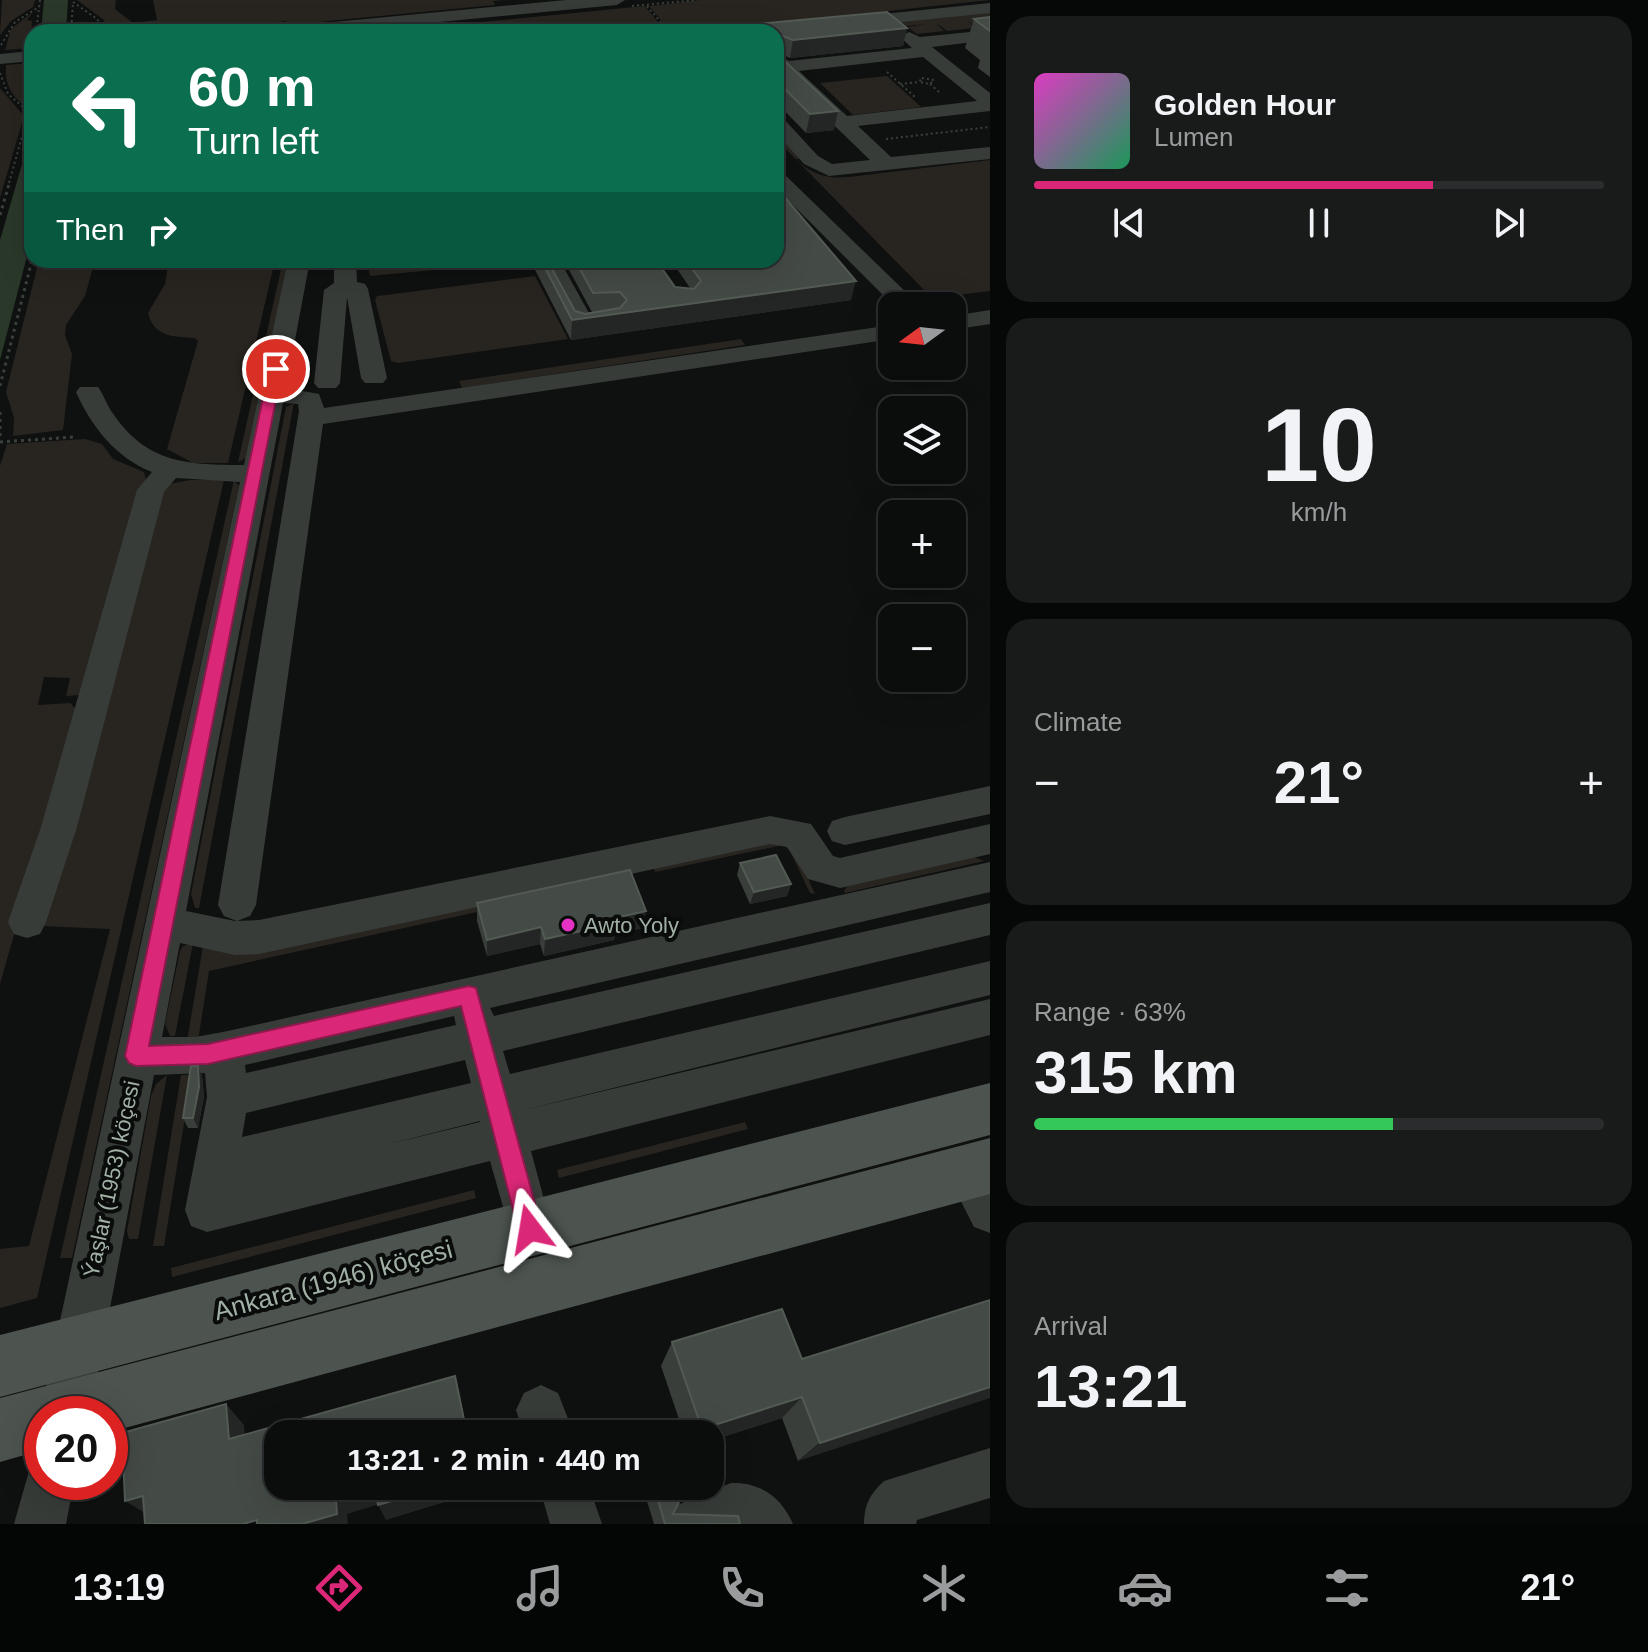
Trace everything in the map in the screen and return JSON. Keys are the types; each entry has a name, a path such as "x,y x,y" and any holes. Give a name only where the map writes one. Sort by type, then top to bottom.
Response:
{"main road":[{"name":"Ankara (1946) köçesi","path":"0,1366 990,1109"},
{"path":"128,1396 983,1183"},
{"path":"0,1430 24,1423"}],"street":[{"path":"365,24 617,0"},
{"path":"784,29 990,8"},
{"path":"888,19 990,104"},
{"path":"784,63 929,52 990,35"},
{"path":"929,52 972,59"},
{"path":"1,60 24,57"},
{"path":"784,67 887,165"},
{"path":"843,122 932,119 990,104"},
{"path":"784,131 811,160 823,168 837,171 887,165 986,144"},
{"path":"787,198 892,292"},
{"name":"Ýaşlar (1953) köçesi","path":"63,1396 78,1346 297,268"},
{"path":"327,383 346,289 345,268"},
{"path":"553,268 583,323 610,319"},
{"path":"346,289 374,378"},
{"path":"966,321 990,317"},
{"path":"311,418 878,334"},
{"path":"89,392 109,427 151,462 169,469 254,473"},
{"path":"237,905 311,418 310,399 270,395"},
{"path":"27,922 59,827 151,490 156,480 169,469"},
{"path":"845,831 990,800"},
{"path":"163,923 235,938 259,937 770,830 798,834 821,868 830,872 988,852"},
{"path":"136,1056 195,1056 223,1051 839,911 988,852"},
{"path":"830,872 830,888 839,911"},
{"path":"228,1097 990,919"},
{"path":"223,1051 228,1097 207,1210 501,1117 990,978"},
{"path":"469,995 530,1229"},
{"path":"501,1117 990,1017"},
{"path":"890,1524 890,1510 902,1499 990,1473"},
{"path":"40,1524 45,1500"},
{"path":"568,1500 576,1524"},
{"path":"693,1524 725,1507 755,1511 767,1524"}],"path":[{"path":"37,24 40,0"},
{"path":"72,24 73,1"},
{"path":"73,1 100,24"},
{"path":"646,5 662,24"},
{"path":"24,108 8,94 1,60 8,28 39,7"},
{"path":"870,58 900,84 948,140"},
{"path":"914,71 922,78 934,80 930,84"},
{"path":"919,82 922,78"},
{"path":"900,84 930,84 939,92"},
{"path":"967,122 986,144"},
{"path":"883,139 990,127"},
{"path":"898,130 913,144"},
{"path":"0,215 24,133"},
{"path":"0,386 30,268"},
{"path":"0,412 0,440 74,437"}],"shaded area":[{"path":"2,0 35,0 33,7 11,21 0,35"},
{"path":"44,0 68,0 66,24 42,24"},
{"path":"77,0 116,0 115,9 133,23 157,20 153,0 504,0 493,1 495,5 297,24 287,24 286,21 253,24 106,24"},
{"path":"701,0 990,0 766,24 664,24 649,6"},
{"path":"645,6 660,24 461,24"},
{"path":"990,11 990,31 983,32 967,20 975,28 947,31 936,23 944,31 917,34 908,27 926,24 907,26 900,22"},
{"path":"33,12 27,20 32,24 24,24 24,49 5,50 11,29"},
{"path":"24,64 24,105 17,99 10,89 6,65"},
{"path":"887,76 921,107 853,115 820,83"},
{"path":"0,88 24,116 0,198"},
{"path":"784,140 801,158 796,159 802,164 814,172 834,177 990,160 990,291 966,294 926,292 784,147"},
{"path":"24,158 24,268 0,360 0,240"},
{"path":"37,268 93,268 85,296 66,325 65,335 72,354 63,430 13,436 14,418 6,392"},
{"path":"168,268 273,268 228,463 193,463 167,449 198,341 166,334 151,321 148,313 165,284"},
{"path":"281,268 287,268 246,458 238,462"},
{"path":"368,268 454,268 370,276"},
{"path":"535,276 568,339 398,363 391,361 375,300 377,296"},
{"path":"741,339 745,345 462,388 459,381"},
{"path":"294,403 199,908 195,908 191,894 286,407"},
{"path":"85,439 102,444 113,459 144,472 146,480 80,695 66,696 70,678 44,677 38,705 70,703 78,711 0,984 0,466 7,444"},
{"path":"190,480 224,480 37,1298 0,1308 0,1249 29,1246 110,929 41,926 158,491 168,484"},
{"path":"234,480 239,486 72,1258 60,1258"},
{"path":"777,839 794,848 815,894 810,893 789,849 783,845 655,872 652,865"},
{"path":"972,856 984,861 844,891 848,885"},
{"path":"611,873 614,882 209,971 198,1041 187,1041 203,946"},
{"path":"193,943 175,1036 170,1036 165,1024 180,951 183,946"},
{"path":"167,1075 138,1239 129,1239 127,1231 151,1096 156,1084"},
{"path":"181,1075 192,1075 164,1246 153,1246"},
{"path":"745,1122 748,1129 559,1178 557,1170"},
{"path":"474,1190 476,1198 172,1277 171,1268"}],"building":[{"path":"887,12 907,28 793,40 784,37 784,24 756,24"},
{"path":"990,17 990,31 974,19"},
{"path":"784,60 838,111 810,114 784,88"},
{"path":"784,196 856,281 572,320 545,268 551,268 575,311 585,314 620,308 627,300 620,292 593,293 579,268 662,268 675,287 694,289 701,281 692,268 784,268"},
{"path":"776,855 791,884 754,892 740,863"},
{"path":"630,870 646,911 615,918 617,923 545,939 541,927 487,940 477,903"},
{"path":"191,1066 198,1066 199,1087 193,1118 183,1118"},
{"path":"990,1300 990,1387 820,1443 802,1397 724,1422 699,1420 672,1342 782,1309 802,1359"},
{"path":"455,1376 464,1420 297,1420"},
{"path":"226,1404 229,1439 264,1429 264,1500 336,1500 337,1514 302,1524 257,1524 257,1520 243,1524 145,1524 143,1496 125,1501 128,1500 128,1431"},
{"path":"377,1500 395,1500 378,1505"},
{"path":"658,1500 680,1500 673,1514 738,1516 740,1524 665,1524"}],"place":[{"name":"Awto Yoly","path":"568,925"}],"route":[{"path":"276,369 136,1056 208,1054 469,995 530,1229"}]}
